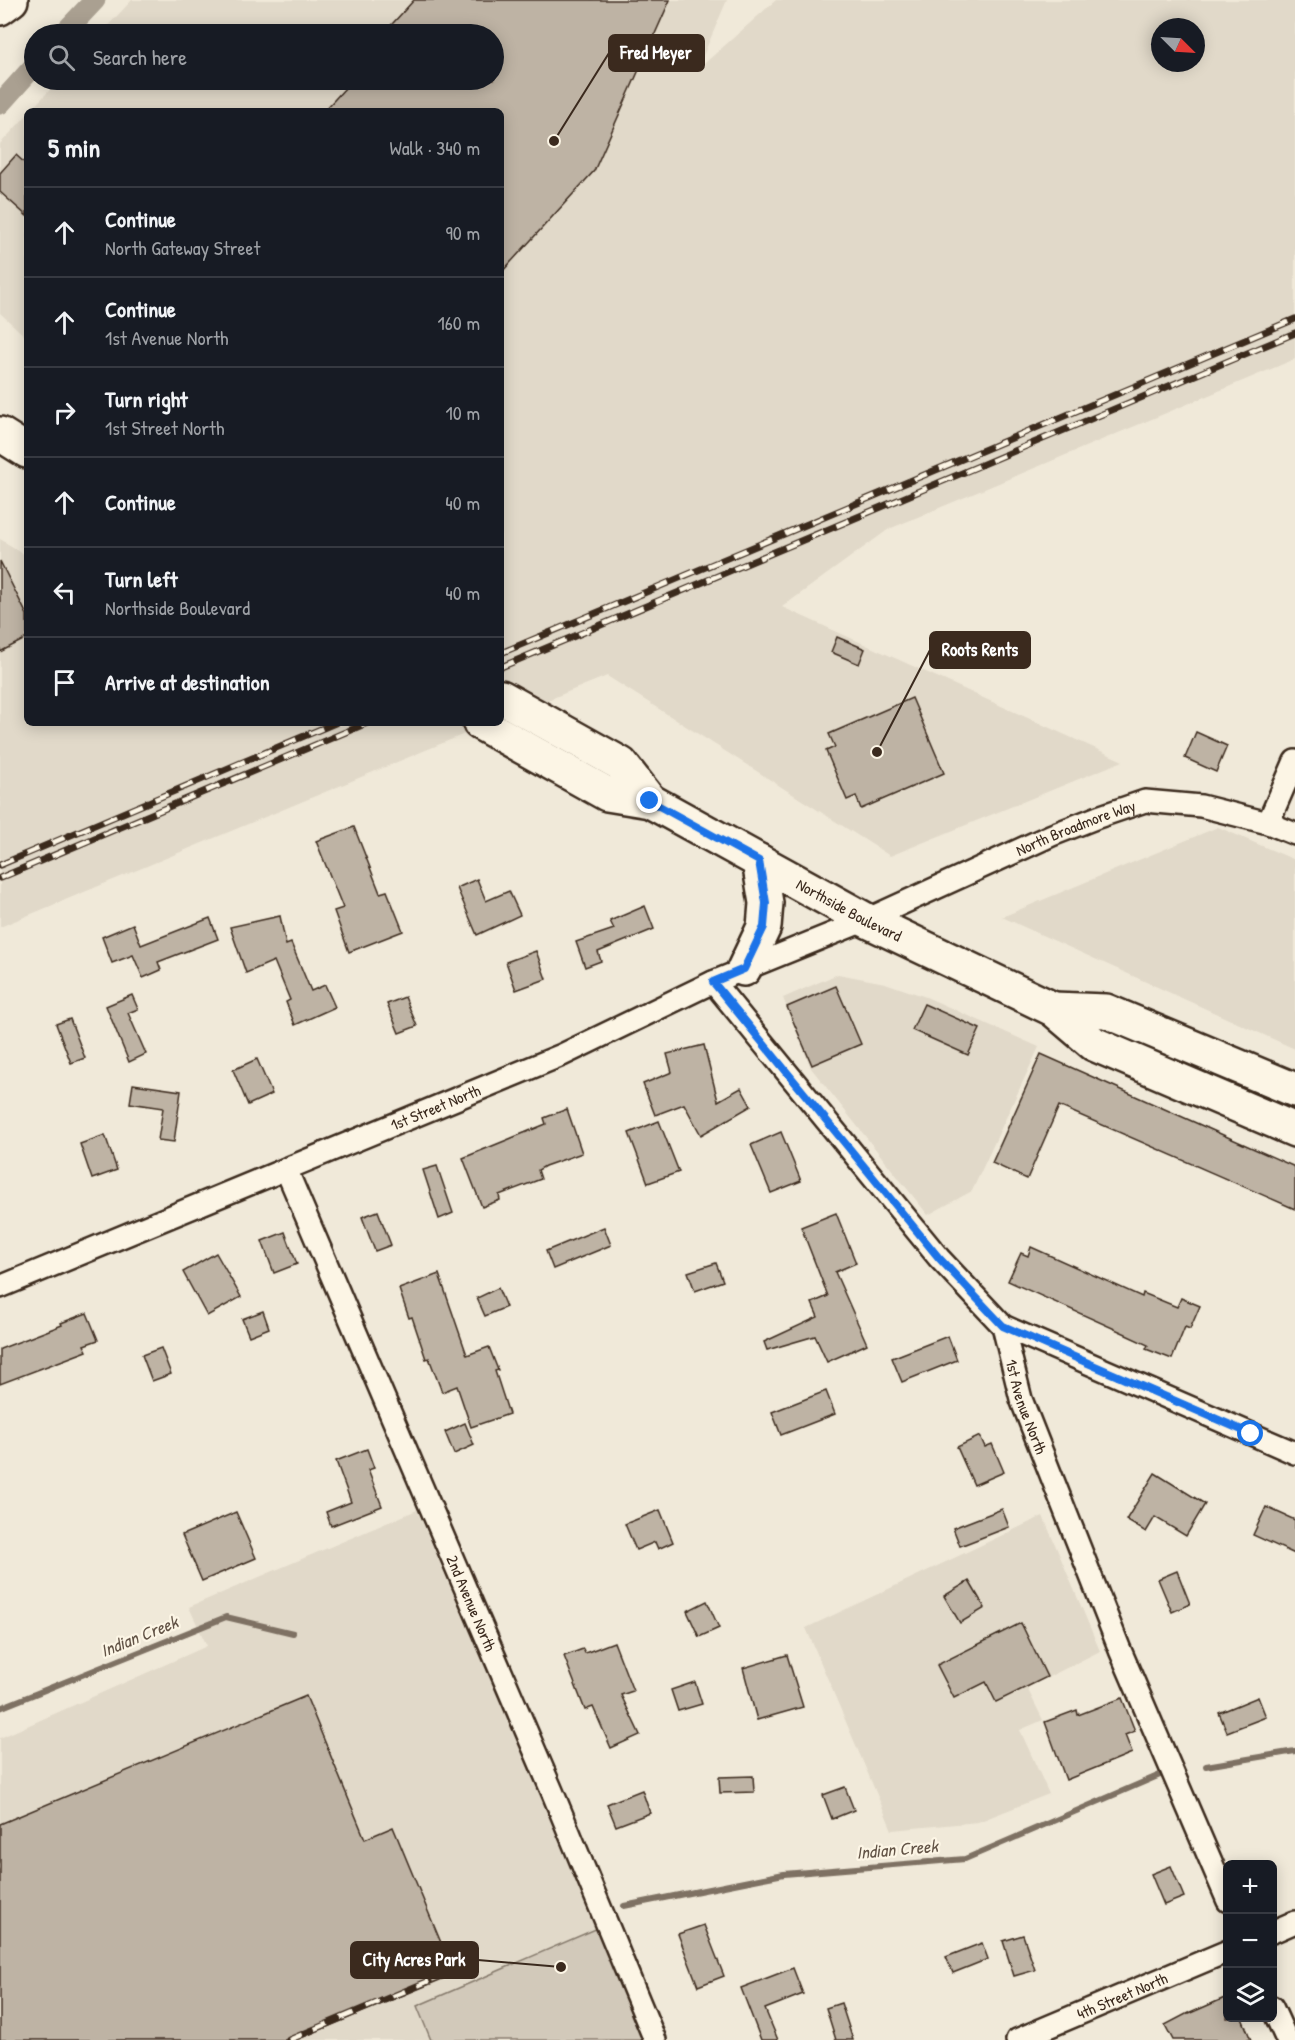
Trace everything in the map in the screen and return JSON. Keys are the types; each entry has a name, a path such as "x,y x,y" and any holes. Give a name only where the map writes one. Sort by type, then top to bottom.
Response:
{"main road":[{"path":"0,8 11,0"},
{"path":"0,434 24,449"},
{"name":"Northside Boulevard","path":"504,699 621,764 650,801"},
{"name":"Northside Boulevard","path":"485,726 607,794 650,801 866,920 1053,1009 1095,1044 1295,1130"},
{"path":"744,969 764,927 766,903 759,861"},
{"name":"Northside Boulevard","path":"1053,1009 1106,1011 1295,1090"}],"street":[{"path":"1268,823 1295,761"},
{"name":"North Broadmore Way","path":"866,920 1052,835 1145,801 1201,806 1268,823 1295,834"},
{"name":"1st Street North","path":"0,1287 561,1055 713,982 866,920"},
{"name":"1st Avenue North","path":"713,982 939,1258 1003,1326 1025,1410 1120,1650 1223,1892"},
{"name":"2nd Avenue North","path":"286,1169 544,1773 655,2040"},
{"path":"1003,1326 1295,1453"},
{"path":"1277,1930 1295,1922"},
{"name":"4th Street North","path":"1017,2040 1223,1953"},
{"path":"1277,2018 1287,2040"}],"shaded area":[{"path":"132,0 727,0 697,70 776,0 1295,0 1295,359 889,529 782,607 1123,761 890,856 607,676 504,718 504,108 33,108 50,90 504,90 504,24 109,24"},
{"path":"24,118 24,335 0,313 0,144"},
{"path":"0,539 24,554 24,726 484,726 0,927"},
{"path":"1218,827 1295,860 1295,1049 1002,917"},
{"path":"838,974 885,983 926,997 1039,1047 972,1191 928,1215 811,1068 783,998"},
{"path":"417,1510 598,1928 417,2006 431,2040 0,2040 0,1738 207,1646 189,1607"},
{"path":"1043,1516 1100,1651 1027,1688 1043,1720 1020,1730 1049,1794 978,1822 892,1830 806,1628"},
{"path":"598,1928 645,2040 431,2040 417,2006"}],"building":[{"path":"414,0 670,0 594,171 504,270 504,108 327,108 343,90 504,90 504,24 392,24"},
{"path":"16,155 24,162 24,213 0,192 0,173"},
{"path":"0,561 24,609 24,640 0,652"},
{"path":"837,637 865,649 859,664 831,652"},
{"path":"912,698 944,773 861,809 856,796 847,800 826,751 835,747 829,734"},
{"path":"1196,732 1227,746 1216,772 1185,758"},
{"path":"354,827 380,893 387,891 403,931 349,952 334,911 343,908 316,841"},
{"path":"477,879 486,901 509,891 520,915 477,935 457,888"},
{"path":"645,906 654,929 598,952 601,961 585,967 576,942 614,929 610,921"},
{"path":"280,916 286,945 291,943 311,991 325,985 335,1007 295,1025 286,1002 290,1000 274,961 246,973 230,927"},
{"path":"210,918 218,939 158,962 161,970 143,978 133,955 112,963 102,937 133,924 141,945"},
{"path":"536,951 546,979 516,990 506,962"},
{"path":"836,986 861,1044 812,1065 787,1007"},
{"path":"132,995 138,1009 128,1013 146,1054 129,1062 106,1006"},
{"path":"405,997 417,1026 399,1033 387,1004"},
{"path":"924,1004 980,1029 968,1055 912,1030"},
{"path":"70,1019 85,1058 71,1063 56,1024"},
{"path":"704,1045 718,1101 741,1088 751,1106 701,1135 684,1104 655,1115 643,1084 672,1072 667,1054"},
{"path":"1041,1054 1295,1167 1295,1209 1059,1106 1027,1179 992,1163"},
{"path":"257,1059 272,1094 248,1105 233,1070"},
{"path":"133,1084 181,1091 174,1142 158,1140 163,1108 130,1103"},
{"path":"567,1109 582,1153 545,1166 538,1170 541,1179 499,1195 500,1200 482,1207 463,1158 546,1124 544,1118"},
{"path":"659,1121 679,1172 648,1183 629,1133"},
{"path":"781,1132 801,1181 771,1193 751,1145"},
{"path":"105,1135 117,1170 92,1179 80,1144"},
{"path":"437,1166 453,1213 439,1219 423,1170"},
{"path":"378,1211 391,1245 375,1251 362,1217"},
{"path":"836,1213 856,1263 835,1272 867,1344 827,1362 815,1336 767,1350 764,1342 818,1317 812,1303 828,1296 801,1227"},
{"path":"604,1227 611,1245 553,1269 546,1251"},
{"path":"285,1232 297,1264 274,1273 262,1241"},
{"path":"1031,1247 1142,1297 1143,1293 1177,1307 1181,1298 1200,1306 1190,1329 1185,1327 1172,1359 1146,1349 1148,1345 1126,1334 1008,1281 1021,1253 1028,1256"},
{"path":"216,1253 241,1297 207,1316 183,1272"},
{"path":"716,1263 723,1281 695,1291 688,1272"},
{"path":"439,1274 467,1355 489,1347 498,1370 495,1371 509,1414 471,1427 457,1386 442,1392 429,1358 426,1359 412,1317 409,1318 399,1289"},
{"path":"498,1288 506,1307 485,1316 477,1298"},
{"path":"263,1311 269,1328 249,1336 242,1319"},
{"path":"87,1313 98,1340 84,1345 87,1351 0,1384 0,1349"},
{"path":"948,1336 957,1360 902,1382 892,1358"},
{"path":"161,1348 171,1374 152,1381 142,1355"},
{"path":"826,1391 835,1414 781,1435 772,1412"},
{"path":"465,1423 474,1445 454,1454 445,1432"},
{"path":"980,1436 985,1447 992,1444 1004,1472 974,1485 957,1447"},
{"path":"367,1449 374,1468 368,1470 382,1506 331,1526 326,1512 351,1502 336,1461"},
{"path":"1155,1473 1205,1504 1186,1536 1155,1517 1146,1532 1126,1520"},
{"path":"1266,1507 1295,1520 1295,1554 1253,1535"},
{"path":"1002,1509 1009,1527 960,1546 953,1528"},
{"path":"660,1510 673,1542 658,1549 655,1542 636,1550 625,1524"},
{"path":"236,1512 256,1558 202,1581 182,1535"},
{"path":"1177,1571 1190,1604 1172,1612 1158,1579"},
{"path":"969,1581 985,1608 960,1623 944,1596"},
{"path":"707,1601 719,1628 699,1637 687,1611"},
{"path":"1021,1623 1047,1677 996,1702 986,1682 954,1698 937,1665"},
{"path":"614,1642 633,1691 621,1695 640,1735 611,1748 593,1707 585,1710 564,1656 583,1649 585,1653"},
{"path":"787,1655 803,1707 757,1720 743,1668"},
{"path":"695,1682 702,1704 678,1711 671,1690"},
{"path":"306,1696 365,1839 393,1827 454,1974 296,2040 0,2040 0,1824"},
{"path":"1258,1697 1266,1717 1227,1732 1219,1713"},
{"path":"1122,1698 1135,1731 1125,1735 1132,1753 1066,1780 1045,1722 1077,1710 1078,1715"},
{"path":"753,1776 754,1792 720,1793 719,1777"},
{"path":"845,1787 854,1810 832,1819 823,1795"},
{"path":"642,1790 650,1813 616,1826 607,1804"},
{"path":"1171,1866 1184,1897 1164,1905 1151,1874"},
{"path":"704,1925 724,1976 698,1986 678,1934"},
{"path":"1023,1935 1035,1970 1014,1976 1003,1941"},
{"path":"982,1943 988,1959 953,1973 946,1957"},
{"path":"793,1968 803,1994 765,2009 778,2040 761,2040 741,1988"},
{"path":"1223,1999 1223,2022 1244,2022 1251,2040 1173,2040 1165,2025"},
{"path":"841,2003 853,2040 836,2040 826,2008"}],"waterway":[{"path":"72,24 95,0"},
{"path":"0,104 24,77"},
{"name":"Indian Creek","path":"0,1708 226,1617 293,1633"},
{"name":"Indian Creek","path":"1206,1766 1295,1751"},
{"name":"Indian Creek","path":"624,1906 784,1874 965,1859 1160,1775"}],"railway":[{"path":"504,652 1295,319"},
{"path":"504,666 1295,333"},
{"path":"0,865 328,726"},
{"path":"0,878 360,726"},
{"path":"289,2040 429,1981"}],"place":[{"name":"Fred Meyer","path":"554,141"},
{"name":"Roots Rents","path":"877,752"},
{"name":"City Acres Park","path":"561,1967"}],"route":[{"path":"650,801 759,861 766,903 764,927 744,969 713,982 939,1258 1003,1326 1251,1434"}]}
